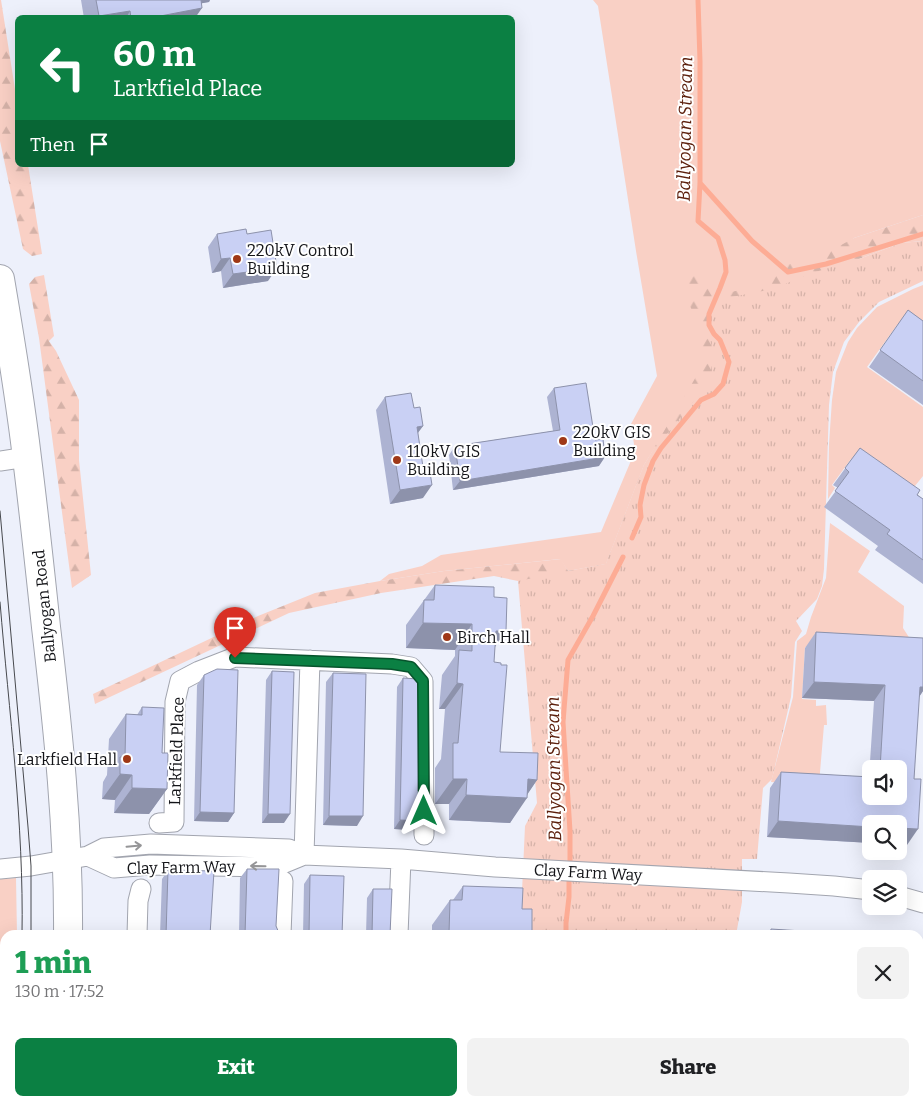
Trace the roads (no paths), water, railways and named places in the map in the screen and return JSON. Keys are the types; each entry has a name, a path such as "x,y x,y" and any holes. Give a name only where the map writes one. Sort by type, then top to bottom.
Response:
{"street":[{"name":"Ballyogan Road","path":"0,279 27,456 54,694 77,858 69,930"},
{"path":"0,461 27,456"},
{"name":"Larkfield Place","path":"159,823 174,822 175,702 180,681 199,670 235,658 310,660 392,664 411,667 423,681 424,835"},
{"path":"304,855 310,660"},
{"name":"Clay Farm Way","path":"0,869 77,858 104,848 151,844 289,849 304,855 401,859 495,867 862,889"},
{"path":"398,930 401,859"},
{"path":"281,930 283,881"},
{"path":"137,930 138,901 142,889"},
{"path":"907,898 923,902"}],"waterway":[{"name":"Ballyogan Stream","path":"632,538 641,517 640,505 644,485 653,461 661,448 701,400 714,394 723,384 729,362 720,340 709,325 709,314 726,272 725,260 718,238 698,221 700,183 698,0"},
{"path":"700,183 752,241 788,272 826,264 923,234"},
{"name":"Ballyogan Stream","path":"570,867 570,831 563,722 568,660 623,557"},
{"name":"Ballyogan Stream","path":"566,930 569,876"}],"tram line":[{"path":"0,511 31,866 31,930"},
{"path":"0,602 21,852 22,930"}],"place":[{"name":"220kV Control Building","path":"237,259"},
{"name":"220kV GIS Building","path":"563,441"},
{"name":"110kV GIS Building","path":"397,460"},
{"name":"Birch Hall","path":"447,637"},
{"name":"Larkfield Hall","path":"127,759"}]}
